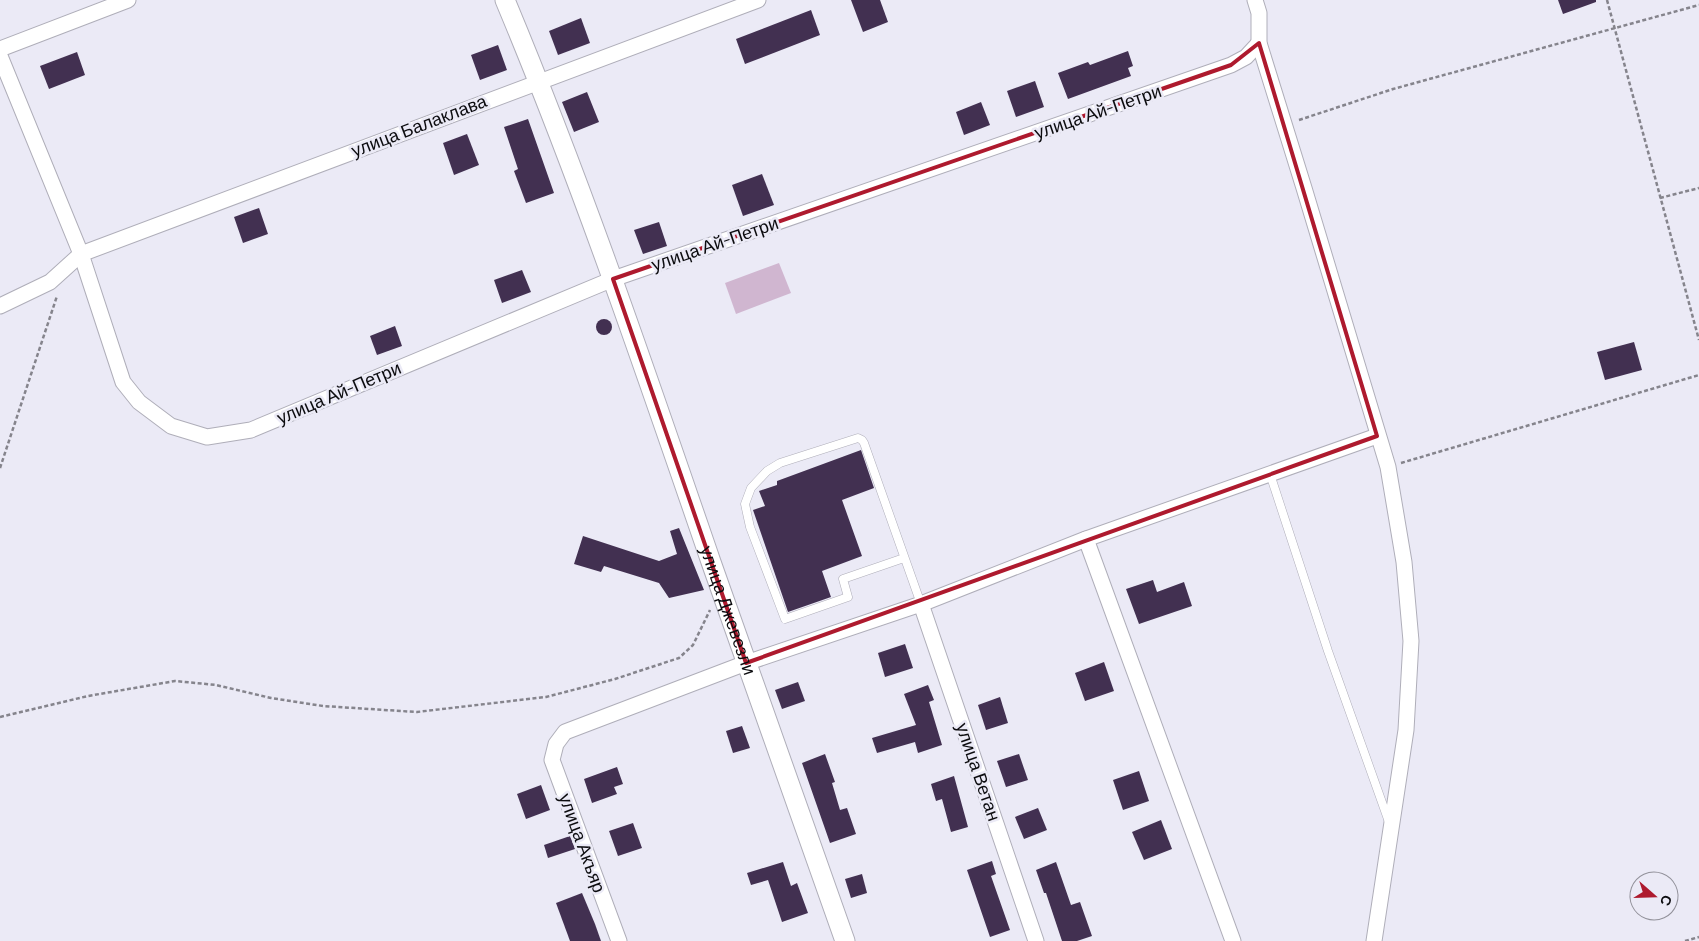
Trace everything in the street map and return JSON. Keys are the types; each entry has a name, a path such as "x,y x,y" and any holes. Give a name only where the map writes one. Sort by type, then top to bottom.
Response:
{"street":[{"path":"0,49 128,0"},
{"name":"улица Джевезли","path":"505,0 539,81 613,279 845,941"},
{"name":"улица Балаклава","path":"81,254 758,0"},
{"path":"1255,0 1259,13 1259,43 1388,467 1404,562 1412,641 1406,730 1374,941"},
{"name":"улица Ай-Петри","path":"0,56 81,254 123,382 140,402 171,426 207,438 251,430 613,279 1231,65 1246,57 1259,43"},
{"path":"0,306 50,282 81,254"},
{"path":"746,663 921,604 1086,539 1378,436"},
{"path":"1086,539 1233,941"},
{"name":"улица Ветан","path":"921,604 1036,941"},
{"name":"улица Акъяр","path":"619,941 552,760 556,744 565,732 746,663"}],"lane":[{"path":"904,558 844,579 848,597 785,619 750,528 744,504 751,488 767,471 780,463 858,438 862,440 921,604"},
{"path":"1270,474 1328,651 1391,827"}],"path":[{"path":"1607,0 1699,340"},
{"path":"1285,125 1393,89 1699,5"},
{"path":"1660,198 1699,188"},
{"path":"0,468 57,296"},
{"path":"1388,467 1699,375"},
{"path":"0,717 88,696 175,681 216,685 271,698 323,706 407,712 546,696 616,679 679,658 693,645 720,588"},
{"path":"1685,941 1699,937"}],"highlighted area":[{"path":"1259,43 1377,436 746,663 613,279 1231,65"}],"shaded area":[{"path":"779,263 791,293 736,314 725,283"}],"building":[{"path":"851,0 880,0 888,22 863,32"},
{"path":"1558,0 1596,0 1596,2 1563,14"},
{"path":"811,10 820,35 745,64 736,39"},
{"path":"581,18 590,43 558,55 549,31"},
{"path":"498,45 507,70 480,80 471,55"},
{"path":"1128,51 1133,66 1128,68 1131,76 1068,99 1058,73 1088,62 1090,65"},
{"path":"77,52 85,75 49,89 40,66"},
{"path":"1035,81 1044,107 1016,117 1007,91"},
{"path":"587,92 599,122 574,132 562,102"},
{"path":"981,102 990,125 964,135 956,112"},
{"path":"528,119 554,193 526,203 514,171 518,169 504,127"},
{"path":"467,134 479,165 454,175 443,143"},
{"path":"762,174 774,205 743,216 732,185"},
{"path":"259,208 268,234 243,243 234,217"},
{"path":"659,222 667,246 643,254 634,230"},
{"path":"522,270 531,292 502,303 494,280"},
{"path":"601,319 607,319 612,324 610,333 601,335 596,330 596,324"},
{"path":"395,326 402,346 377,355 370,336"},
{"path":"1634,342 1642,370 1605,380 1597,352"},
{"path":"861,450 874,488 842,500 862,556 822,571 831,597 788,612 753,510 765,506 759,491 777,485 777,481"},
{"path":"679,528 704,590 669,598 659,583 604,566 601,572 574,564 583,536 659,561 677,554 670,531"},
{"path":"1153,580 1157,592 1184,582 1192,606 1139,624 1126,589"},
{"path":"905,644 913,668 885,677 878,653"},
{"path":"1104,662 1114,691 1085,701 1075,673"},
{"path":"798,682 805,701 782,709 775,690"},
{"path":"928,685 934,700 929,702 942,745 918,753 915,742 877,753 872,738 916,725 904,694"},
{"path":"1000,697 1008,723 986,730 978,705"},
{"path":"742,726 750,748 733,753 726,731"},
{"path":"825,754 835,782 832,783 840,810 847,808 856,834 830,843 802,763"},
{"path":"1019,754 1028,780 1006,787 997,761"},
{"path":"617,767 623,784 614,787 617,794 592,803 584,779"},
{"path":"1139,771 1149,801 1123,810 1113,780"},
{"path":"954,776 968,827 951,832 942,799 936,801 931,784"},
{"path":"541,785 550,810 526,819 517,794"},
{"path":"1038,808 1047,830 1024,839 1015,817"},
{"path":"1161,820 1172,849 1144,860 1132,832"},
{"path":"633,823 642,848 618,856 609,831"},
{"path":"570,836 575,849 548,858 544,845"},
{"path":"992,861 996,874 991,876 1010,930 990,937 967,870"},
{"path":"783,862 791,886 797,883 808,913 782,922 768,880 751,885 747,873"},
{"path":"1056,862 1071,905 1080,902 1092,936 1077,941 1062,941 1036,870"},
{"path":"862,874 867,893 851,898 845,879"},
{"path":"582,893 601,941 570,941 556,903"}]}
